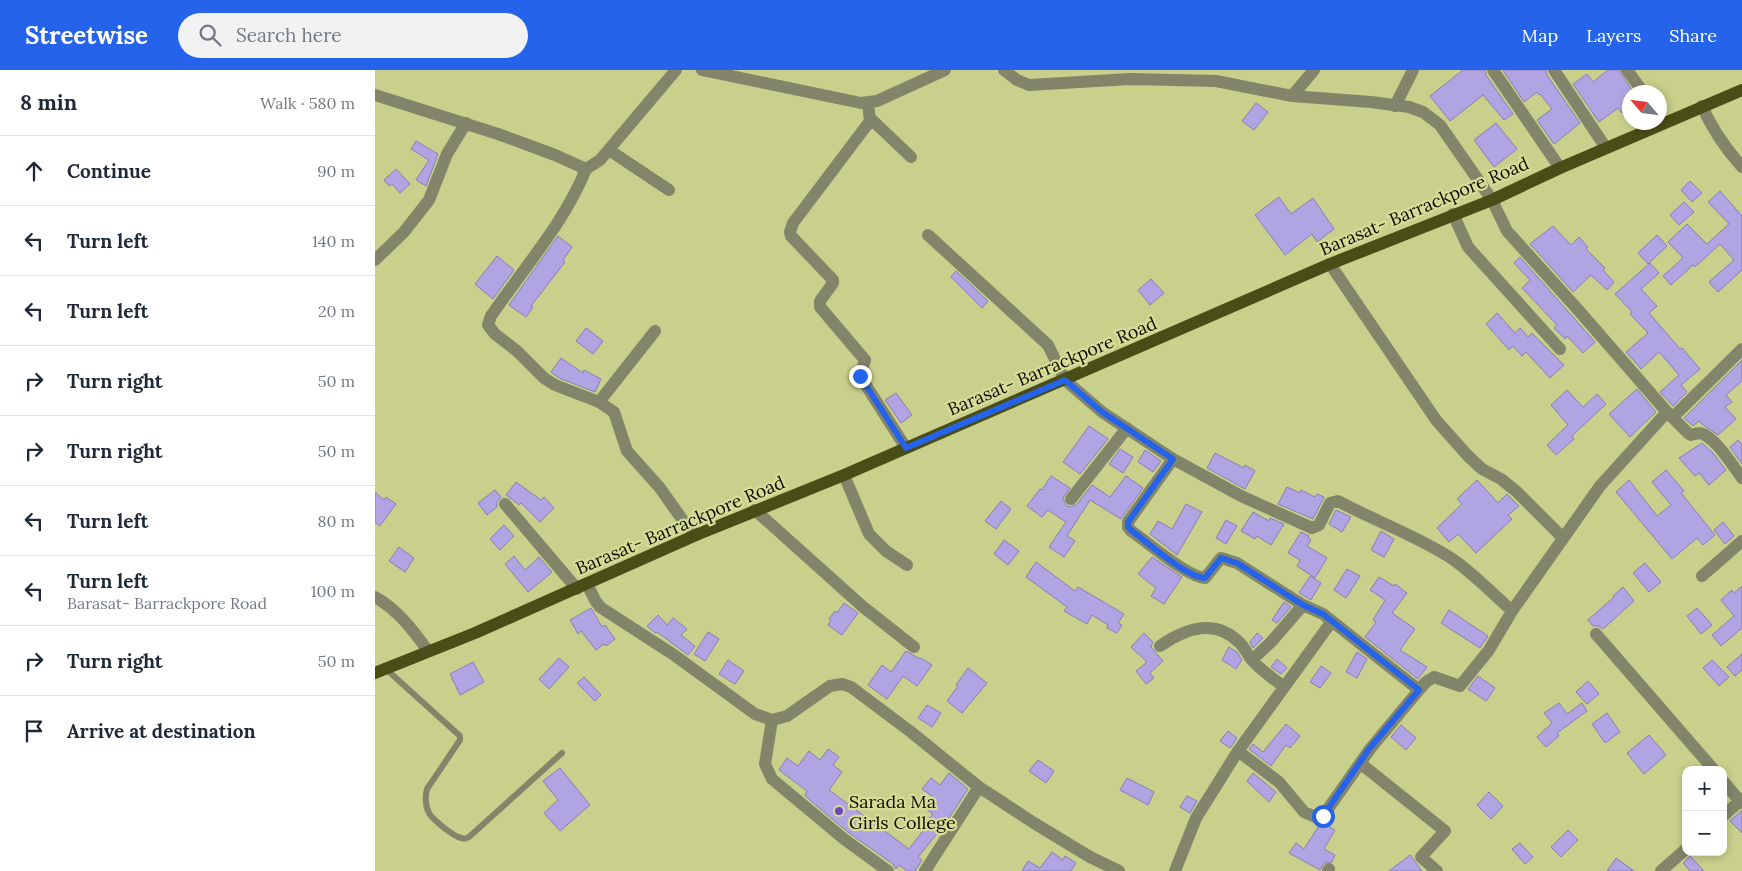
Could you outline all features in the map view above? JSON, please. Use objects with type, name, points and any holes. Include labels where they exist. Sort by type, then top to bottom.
[{"type":"main road","name":"Barasat- Barrackpore Road","points":[[1667,119],[1742,90]]},
{"type":"main road","name":"Barasat- Barrackpore Road","points":[[380,670],[475,633],[696,535],[844,475],[1330,264],[1492,200],[1643,130]]},
{"type":"street","points":[[676,70],[600,160],[586,169],[581,181],[547,238],[495,309],[488,325],[495,334],[517,351],[544,378],[555,385],[599,402],[615,412],[627,451],[660,488],[684,522],[696,535]]},
{"type":"street","points":[[701,70],[861,103],[877,101],[945,70]]},
{"type":"street","points":[[1004,70],[1017,80],[1029,85],[1130,79],[1216,81],[1292,96],[1371,102],[1423,112],[1440,125],[1492,200],[1507,231],[1688,433],[1691,435],[1703,434],[1719,448],[1740,473]]},
{"type":"street","points":[[1292,96],[1313,70]]},
{"type":"street","points":[[1395,106],[1413,70]]},
{"type":"street","points":[[1493,70],[1560,168]]},
{"type":"street","points":[[1554,70],[1606,148]]},
{"type":"street","points":[[1627,70],[1638,85]]},
{"type":"street","points":[[375,94],[466,123],[555,155],[586,169]]},
{"type":"street","points":[[868,103],[869,121],[793,223],[790,232],[791,236],[833,280],[833,283],[820,301],[820,307],[865,360],[860,376],[906,448]]},
{"type":"street","points":[[1702,106],[1722,142],[1742,167]]},
{"type":"street","points":[[870,118],[911,157]]},
{"type":"street","points":[[375,260],[404,232],[429,200],[447,154],[466,123]]},
{"type":"street","points":[[609,150],[669,190]]},
{"type":"street","points":[[1453,214],[1468,247],[1560,349]]},
{"type":"street","points":[[928,235],[1048,345],[1065,380],[1102,412],[1173,459],[1241,496],[1312,528],[1319,526],[1330,503],[1338,501],[1404,532],[1450,558],[1512,611]]},
{"type":"street","points":[[1330,264],[1436,420],[1468,456],[1482,469],[1501,479],[1517,492],[1563,538]]},
{"type":"street","points":[[599,402],[655,331]]},
{"type":"street","points":[[1238,751],[1279,782],[1304,812],[1320,819],[1369,749],[1426,682],[1434,678],[1460,686],[1489,650],[1512,611],[1600,486],[1670,414],[1742,349]]},
{"type":"street","points":[[1071,499],[1127,428]]},
{"type":"street","points":[[1173,459],[1128,522],[1128,527],[1181,567],[1199,578],[1205,578],[1219,559],[1224,558],[1237,563],[1303,605],[1323,614],[1419,690]]},
{"type":"street","points":[[844,475],[869,534],[885,551],[907,565]]},
{"type":"street","points":[[505,504],[600,607],[674,655],[755,714],[772,720],[787,716],[830,686],[842,684],[851,687],[865,696],[979,787],[1090,857],[1119,871]]},
{"type":"street","points":[[755,510],[862,606],[915,648]]},
{"type":"street","points":[[1702,576],[1742,541]]},
{"type":"street","points":[[375,597],[389,605],[428,651]]},
{"type":"street","points":[[1252,660],[1272,641],[1303,605]]},
{"type":"street","points":[[1175,871],[1196,818],[1238,751],[1332,621]]},
{"type":"street","points":[[1160,646],[1176,635],[1195,629],[1211,627],[1226,632],[1234,638],[1241,644],[1252,660],[1284,687]]},
{"type":"street","points":[[1596,634],[1711,766]]},
{"type":"street","points":[[772,720],[765,764],[771,779],[844,839],[888,871]]},
{"type":"street","points":[[1360,763],[1445,831],[1421,857],[1437,871]]},
{"type":"street","points":[[1727,786],[1741,802],[1727,813]]},
{"type":"street","points":[[925,871],[979,787]]},
{"type":"street","points":[[1661,871],[1682,853]]},
{"type":"lane","points":[[380,670],[460,736],[460,740],[427,789],[426,796],[429,813],[435,820],[459,838],[465,839],[469,837],[562,753]]},
{"type":"building","points":[[1463,70],[1485,70],[1486,75],[1513,114],[1504,120],[1483,95],[1450,121],[1430,96]]},
{"type":"building","points":[[1503,70],[1546,70],[1547,75],[1580,123],[1554,144],[1537,120],[1552,109],[1537,92],[1524,102]]},
{"type":"building","points":[[1608,70],[1619,70],[1629,85],[1622,85],[1622,113],[1618,108],[1599,122],[1573,84],[1587,74],[1593,82]]},
{"type":"building","points":[[1256,103],[1268,112],[1254,130],[1242,121]]},
{"type":"building","points":[[1496,123],[1517,149],[1494,167],[1474,140]]},
{"type":"building","points":[[416,141],[438,154],[426,186],[416,180],[429,160],[411,149]]},
{"type":"building","points":[[396,169],[410,184],[400,193],[392,184],[389,186],[384,180]]},
{"type":"building","points":[[1690,181],[1702,193],[1692,202],[1681,190]]},
{"type":"building","points":[[1720,191],[1742,216],[1742,270],[1718,292],[1709,282],[1734,260],[1720,244],[1695,267],[1693,265],[1671,285],[1663,276],[1683,258],[1668,242],[1687,224],[1707,244],[1729,224],[1708,202]]},
{"type":"building","points":[[1279,197],[1291,214],[1313,198],[1334,229],[1317,242],[1312,234],[1285,255],[1255,215]]},
{"type":"building","points":[[1684,202],[1694,212],[1679,225],[1670,215]]},
{"type":"building","points":[[1553,226],[1571,245],[1579,237],[1588,247],[1586,249],[1605,268],[1603,270],[1614,282],[1607,290],[1591,275],[1573,292],[1530,244]]},
{"type":"building","points":[[1657,235],[1667,246],[1648,264],[1638,253]]},
{"type":"building","points":[[558,236],[572,247],[563,260],[565,262],[531,306],[533,307],[526,317],[509,305]]},
{"type":"building","points":[[497,256],[514,270],[493,299],[475,284]]},
{"type":"building","points":[[1520,257],[1595,342],[1583,353],[1567,336],[1565,339],[1554,328],[1557,325],[1522,288],[1530,280],[1514,263]]},
{"type":"building","points":[[1650,263],[1659,273],[1641,289],[1657,306],[1649,313],[1700,369],[1681,385],[1687,392],[1673,406],[1660,392],[1679,375],[1659,352],[1641,369],[1626,352],[1648,333],[1615,294]]},
{"type":"building","points":[[956,271],[988,301],[982,308],[951,277]]},
{"type":"building","points":[[1151,279],[1164,293],[1150,305],[1138,290]]},
{"type":"building","points":[[1497,313],[1515,333],[1520,328],[1528,337],[1532,333],[1564,365],[1550,378],[1526,352],[1522,356],[1513,346],[1509,350],[1486,324]]},
{"type":"building","points":[[586,328],[603,341],[593,354],[576,341]]},
{"type":"building","points":[[561,358],[583,373],[584,370],[601,379],[595,392],[559,378],[551,372]]},
{"type":"building","points":[[1742,360],[1742,381],[1726,395],[1732,402],[1725,407],[1736,419],[1718,435],[1699,421],[1693,426],[1684,418]]},
{"type":"building","points":[[1637,389],[1656,412],[1630,437],[1609,414]]},
{"type":"building","points":[[1567,390],[1583,407],[1597,394],[1606,404],[1572,436],[1574,439],[1556,455],[1547,445],[1568,425],[1551,405]]},
{"type":"building","points":[[896,393],[912,415],[901,423],[885,400]]},
{"type":"building","points":[[1089,426],[1108,439],[1080,474],[1063,462]]},
{"type":"building","points":[[1738,440],[1742,445],[1742,464],[1730,447]]},
{"type":"building","points":[[1702,443],[1713,453],[1726,470],[1709,485],[1699,473],[1695,476],[1679,458]]},
{"type":"building","points":[[1120,449],[1133,457],[1123,473],[1109,464]]},
{"type":"building","points":[[1145,450],[1161,461],[1153,472],[1138,462]]},
{"type":"building","points":[[1215,453],[1244,468],[1245,465],[1255,471],[1245,489],[1207,468]]},
{"type":"building","points":[[1666,470],[1684,491],[1681,493],[1715,535],[1703,545],[1697,538],[1672,559],[1616,492],[1629,480],[1657,516],[1671,505],[1652,482]]},
{"type":"building","points":[[1051,476],[1070,488],[1063,498],[1066,505],[1070,507],[1077,504],[1092,485],[1110,497],[1126,476],[1143,488],[1121,519],[1090,500],[1067,536],[1075,541],[1064,557],[1049,547],[1066,522],[1048,510],[1042,517],[1027,506],[1040,489],[1042,490]]},
{"type":"building","points":[[1477,480],[1498,503],[1507,494],[1519,506],[1508,515],[1512,519],[1476,553],[1458,534],[1449,542],[1437,528],[1462,504],[1457,499]]},
{"type":"building","points":[[516,482],[541,500],[544,497],[554,508],[540,522],[521,503],[519,505],[506,495]]},
{"type":"building","points":[[1287,487],[1300,493],[1301,490],[1315,497],[1317,494],[1324,497],[1313,519],[1278,504]]},
{"type":"building","points":[[495,490],[501,497],[497,502],[497,507],[487,515],[478,503]]},
{"type":"building","points":[[375,492],[384,500],[386,497],[396,504],[380,526],[375,522]]},
{"type":"building","points":[[1001,501],[1011,509],[996,529],[985,521]]},
{"type":"building","points":[[1186,504],[1202,512],[1177,555],[1150,534],[1158,521],[1172,529]]},
{"type":"building","points":[[1336,510],[1351,517],[1342,532],[1329,524]]},
{"type":"building","points":[[1253,512],[1269,521],[1270,518],[1284,524],[1271,545],[1257,536],[1255,539],[1241,531]]},
{"type":"building","points":[[1226,520],[1237,526],[1226,544],[1216,538]]},
{"type":"building","points":[[1723,522],[1734,536],[1725,544],[1714,530]]},
{"type":"building","points":[[504,525],[514,536],[500,550],[490,539]]},
{"type":"building","points":[[1381,531],[1394,539],[1384,557],[1371,550]]},
{"type":"building","points":[[1301,532],[1309,536],[1308,538],[1311,540],[1307,546],[1327,558],[1315,578],[1297,566],[1300,560],[1288,553]]},
{"type":"building","points":[[1004,540],[1019,551],[1008,565],[994,554]]},
{"type":"building","points":[[399,547],[414,558],[405,572],[389,561]]},
{"type":"building","points":[[514,556],[525,570],[539,557],[552,572],[528,592],[505,564]]},
{"type":"building","points":[[1152,557],[1182,577],[1164,604],[1151,596],[1156,588],[1138,574]]},
{"type":"building","points":[[1036,562],[1075,591],[1078,587],[1124,614],[1118,623],[1122,625],[1117,633],[1107,628],[1108,625],[1092,615],[1087,624],[1064,611],[1067,607],[1026,577]]},
{"type":"building","points":[[1645,563],[1661,582],[1649,592],[1633,573]]},
{"type":"building","points":[[1347,569],[1360,576],[1346,598],[1334,590]]},
{"type":"building","points":[[1310,576],[1321,583],[1311,600],[1299,593]]},
{"type":"building","points":[[1379,577],[1394,586],[1395,584],[1407,593],[1392,613],[1415,629],[1400,650],[1427,667],[1418,679],[1365,637],[1376,622],[1373,620],[1385,600],[1370,590]]},
{"type":"building","points":[[1742,586],[1742,628],[1721,646],[1712,635],[1734,616],[1721,600],[1732,590],[1734,593]]},
{"type":"building","points":[[1623,587],[1634,601],[1603,629],[1593,626],[1588,620]]},
{"type":"building","points":[[1284,602],[1291,607],[1277,623],[1272,620]]},
{"type":"building","points":[[844,603],[858,613],[842,635],[828,625],[831,620],[829,619],[835,611],[837,613]]},
{"type":"building","points":[[591,608],[602,627],[605,625],[615,639],[606,646],[604,644],[596,650],[581,631],[578,634],[570,620]]},
{"type":"building","points":[[1697,608],[1712,625],[1701,634],[1687,616]]},
{"type":"building","points":[[1449,610],[1488,636],[1480,648],[1441,623]]},
{"type":"building","points":[[658,615],[667,625],[673,618],[687,629],[681,635],[695,646],[688,655],[647,626]]},
{"type":"building","points":[[708,632],[719,639],[705,661],[694,654]]},
{"type":"building","points":[[1144,633],[1153,642],[1151,647],[1163,661],[1150,673],[1154,678],[1146,684],[1136,671],[1146,661],[1131,647]]},
{"type":"building","points":[[1257,633],[1263,638],[1253,648],[1250,642]]},
{"type":"building","points":[[1229,647],[1237,652],[1242,660],[1236,669],[1222,660]]},
{"type":"building","points":[[906,651],[932,665],[917,686],[903,676],[887,699],[868,685],[882,665],[891,672]]},
{"type":"building","points":[[1357,652],[1367,659],[1357,678],[1346,672]]},
{"type":"building","points":[[1742,654],[1742,670],[1735,676],[1727,667]]},
{"type":"building","points":[[559,658],[569,667],[549,689],[539,679]]},
{"type":"building","points":[[1277,659],[1287,668],[1281,674],[1271,667]]},
{"type":"building","points":[[728,660],[744,671],[735,684],[719,674]]},
{"type":"building","points":[[1712,660],[1729,677],[1719,686],[1703,668]]},
{"type":"building","points":[[473,662],[484,682],[460,695],[450,674]]},
{"type":"building","points":[[1321,666],[1331,673],[1320,688],[1310,682]]},
{"type":"building","points":[[968,668],[987,683],[962,713],[947,701]]},
{"type":"building","points":[[1478,676],[1495,688],[1486,701],[1468,689]]},
{"type":"building","points":[[584,677],[601,695],[595,701],[577,683]]},
{"type":"building","points":[[1588,681],[1599,694],[1587,704],[1576,692]]},
{"type":"building","points":[[1559,703],[1567,714],[1582,703],[1587,711],[1557,733],[1559,736],[1546,747],[1537,737],[1552,723],[1544,713]]},
{"type":"building","points":[[927,705],[941,713],[932,727],[918,718]]},
{"type":"building","points":[[1607,713],[1620,732],[1605,743],[1592,724]]},
{"type":"building","points":[[1286,724],[1300,736],[1290,748],[1286,745],[1271,766],[1249,749],[1253,744],[1263,752]]},
{"type":"building","points":[[1401,725],[1416,738],[1406,750],[1391,737]]},
{"type":"building","points":[[1228,731],[1237,738],[1230,748],[1220,741]]},
{"type":"building","points":[[1649,735],[1666,755],[1644,774],[1627,753]]},
{"type":"building","name":"Sarada Ma Girls College","points":[[828,749],[839,757],[833,765],[842,772],[829,790],[909,849],[928,824],[926,822],[933,814],[925,808],[933,797],[922,789],[931,778],[940,785],[949,773],[968,789],[945,824],[918,857],[922,860],[915,871],[907,871],[899,865],[896,869],[893,864],[849,833],[805,796],[807,791],[779,770],[787,758],[798,766],[809,751],[820,760]]},
{"type":"building","points":[[1038,760],[1054,771],[1046,783],[1029,771]]},
{"type":"building","points":[[560,768],[590,805],[560,831],[544,813],[558,800],[543,781]]},
{"type":"building","points":[[1253,773],[1276,792],[1269,802],[1247,781]]},
{"type":"building","points":[[1127,778],[1154,792],[1148,805],[1120,790]]},
{"type":"building","points":[[1489,792],[1503,806],[1491,819],[1477,805]]},
{"type":"building","points":[[1187,796],[1197,801],[1190,813],[1180,807]]},
{"type":"building","points":[[1742,811],[1742,833],[1730,821]]},
{"type":"building","points":[[1326,825],[1335,830],[1324,849],[1335,855],[1332,862],[1324,863],[1320,870],[1289,853],[1296,843],[1304,849],[1318,827]]},
{"type":"building","points":[[1568,830],[1578,840],[1561,857],[1551,847]]},
{"type":"building","points":[[1520,843],[1533,857],[1525,864],[1512,849]]},
{"type":"building","points":[[1052,852],[1063,860],[1065,856],[1076,863],[1071,871],[1022,871],[1028,861],[1040,868]]},
{"type":"building","points":[[1410,855],[1422,871],[1389,871]]},
{"type":"building","points":[[1690,856],[1704,871],[1690,871],[1683,863]]},
{"type":"building","points":[[1616,858],[1634,871],[1607,871]]},
{"type":"place","name":"Sarada Ma Girls College","points":[[839,811]]},
{"type":"route","points":[[860,376],[906,448],[1065,380],[1102,412],[1173,459],[1128,522],[1128,527],[1131,530],[1199,578],[1205,578],[1221,558],[1237,563],[1303,605],[1323,614],[1419,690],[1369,749],[1323,816]]}]
